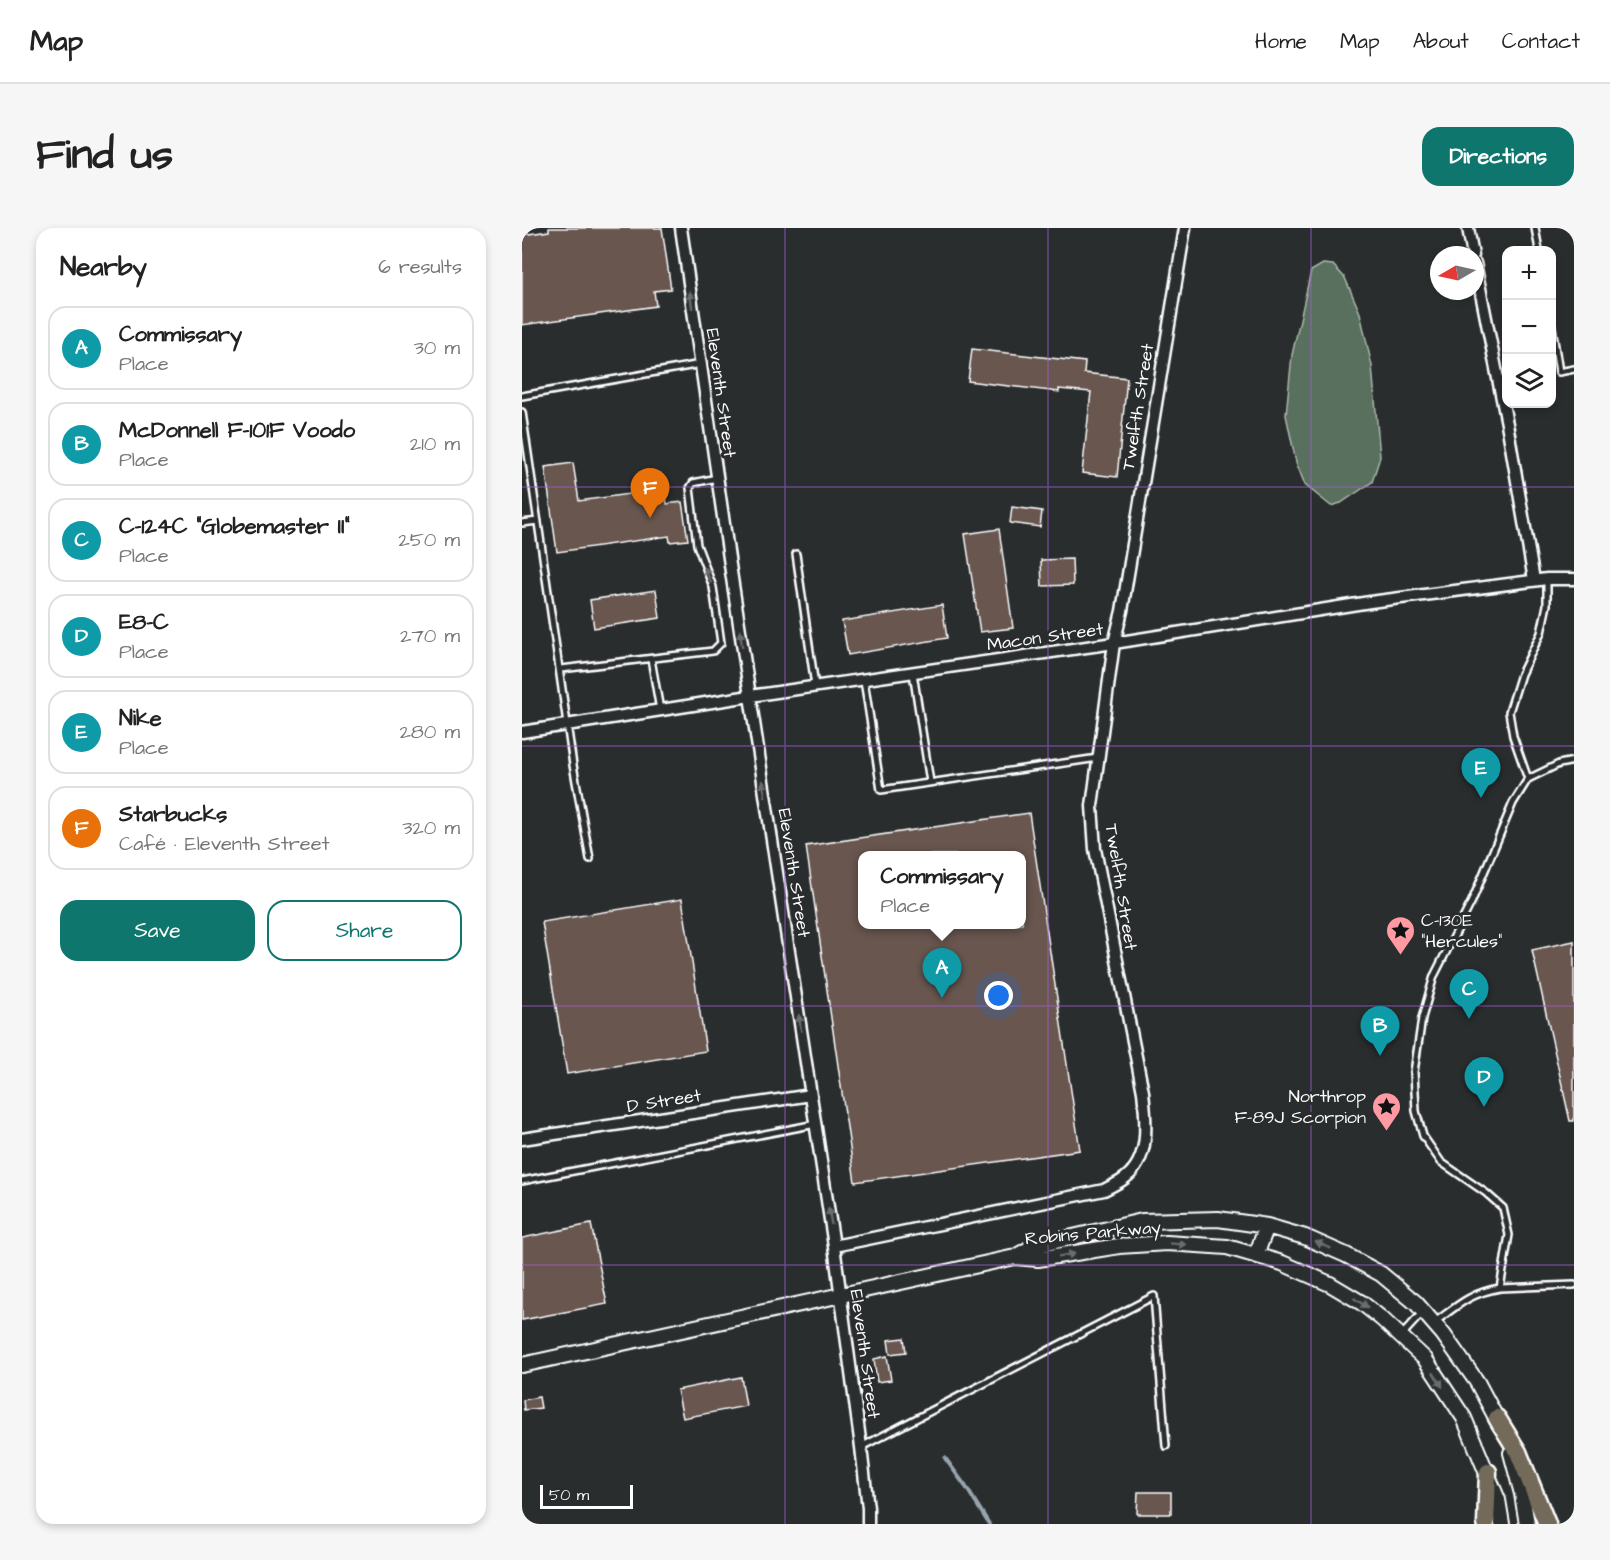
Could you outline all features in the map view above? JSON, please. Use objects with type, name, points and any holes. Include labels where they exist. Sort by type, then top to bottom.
[{"type":"main road","points":[[1497,1418],[1518,1452],[1547,1524]]},
{"type":"main road","points":[[1486,1524],[1488,1472]]},
{"type":"street","name":"Eleventh Street","points":[[681,228],[834,1246],[861,1447],[868,1524]]},
{"type":"street","name":"Twelfth Street","points":[[834,1246],[1104,1190],[1127,1177],[1141,1158],[1146,1128],[1143,1092],[1095,849],[1092,806],[1114,643],[1122,611],[1185,228]]},
{"type":"street","points":[[1468,228],[1471,246]]},
{"type":"street","points":[[1482,300],[1508,429],[1534,580]]},
{"type":"street","name":"Macon Street","points":[[522,732],[1370,602],[1534,580],[1574,579]]},
{"type":"street","name":"D Street","points":[[522,1139],[811,1095]]},
{"type":"street","points":[[1153,1244],[1154,1220]]},
{"type":"street","name":"Robins Parkway","points":[[1015,1257],[1034,1246],[1154,1220],[1218,1220],[1267,1226],[1305,1237],[1346,1255],[1381,1274],[1423,1312],[1477,1382],[1497,1418],[1513,1459],[1527,1524]]},
{"type":"street","points":[[1256,1256],[1267,1226]]},
{"type":"street","name":"Robins Parkway","points":[[522,1365],[1015,1257],[1038,1259],[1119,1246],[1153,1244],[1227,1247],[1282,1263],[1329,1284],[1362,1303],[1425,1359],[1464,1418],[1488,1472],[1498,1500],[1502,1524]]},
{"type":"lane","points":[[1535,228],[1538,246]]},
{"type":"lane","points":[[1556,354],[1559,372],[1574,369]]},
{"type":"lane","points":[[522,396],[701,364]]},
{"type":"lane","points":[[522,412],[561,669],[573,765],[591,859]]},
{"type":"lane","points":[[561,669],[713,651],[722,643],[713,587],[697,545],[690,488],[693,483],[717,478]]},
{"type":"lane","points":[[522,523],[538,520]]},
{"type":"lane","points":[[796,555],[815,687]]},
{"type":"lane","points":[[1528,779],[1513,736],[1509,712],[1521,674],[1541,633],[1547,605],[1547,579]]},
{"type":"lane","points":[[651,659],[660,711]]},
{"type":"lane","points":[[913,673],[930,782]]},
{"type":"lane","points":[[864,680],[881,789],[1098,758]]},
{"type":"lane","points":[[1500,1288],[1509,1235],[1503,1208],[1486,1193],[1441,1162],[1423,1136],[1416,1111],[1414,1072],[1422,1018],[1434,976],[1472,901],[1513,803],[1528,779],[1559,764],[1574,761]]},
{"type":"lane","points":[[522,1181],[816,1124]]},
{"type":"lane","points":[[1433,1323],[1470,1296],[1484,1291],[1500,1288],[1574,1285]]},
{"type":"lane","points":[[861,1447],[1154,1296],[1166,1446]]},
{"type":"lane","points":[[1400,1336],[1423,1312]]},
{"type":"green space","points":[[1323,264],[1333,265],[1345,278],[1360,313],[1372,366],[1380,457],[1372,482],[1341,503],[1331,506],[1305,485],[1296,462],[1286,415],[1292,355],[1311,271]]},
{"type":"building","points":[[549,228],[662,228],[671,289],[654,291],[656,306],[522,325],[522,235],[549,231]]},
{"type":"building","points":[[972,349],[1085,362],[1084,373],[1127,378],[1117,477],[1082,473],[1091,392],[1059,389],[1059,392],[968,381]]},
{"type":"building","points":[[573,463],[579,501],[665,489],[667,504],[682,502],[688,540],[670,542],[669,536],[557,552],[545,467]]},
{"type":"building","points":[[1012,507],[1042,511],[1040,527],[1010,523]]},
{"type":"building","points":[[999,529],[1013,628],[980,632],[965,534]]},
{"type":"building","points":[[1072,559],[1073,585],[1042,586],[1041,560]]},
{"type":"building","points":[[656,590],[660,618],[594,628],[590,600]]},
{"type":"building","points":[[942,605],[947,638],[848,655],[842,621]]},
{"type":"building","points":[[1029,813],[1080,1150],[855,1182],[806,846]]},
{"type":"building","points":[[682,899],[706,1051],[567,1074],[542,922]]},
{"type":"building","points":[[1574,941],[1574,1121],[1570,1121],[1532,950]]},
{"type":"building","points":[[591,1224],[607,1304],[522,1320],[522,1238]]},
{"type":"building","points":[[904,1338],[906,1352],[890,1354],[888,1340]]},
{"type":"building","points":[[887,1356],[891,1380],[877,1382],[874,1359]]},
{"type":"building","points":[[741,1377],[746,1406],[683,1418],[677,1390]]},
{"type":"building","points":[[539,1397],[541,1408],[524,1410],[523,1400]]},
{"type":"building","points":[[1138,1492],[1171,1492],[1171,1514],[1137,1514]]},
{"type":"waterway","points":[[945,1458],[989,1524]]},
{"type":"place","name":"Starbucks","points":[[650,518]]},
{"type":"place","name":"Nike","points":[[1481,798]]},
{"type":"place","name":"C-130E “Hercules”","points":[[1400,956]]},
{"type":"place","name":"Commissary","points":[[942,998]]},
{"type":"place","name":"C-124C “Globemaster II”","points":[[1469,1019]]},
{"type":"place","name":"McDonnell F-101F Voodo","points":[[1380,1056]]},
{"type":"place","name":"E8-C","points":[[1484,1107]]},
{"type":"place","name":"Northrop F-89J Scorpion","points":[[1387,1132]]}]
